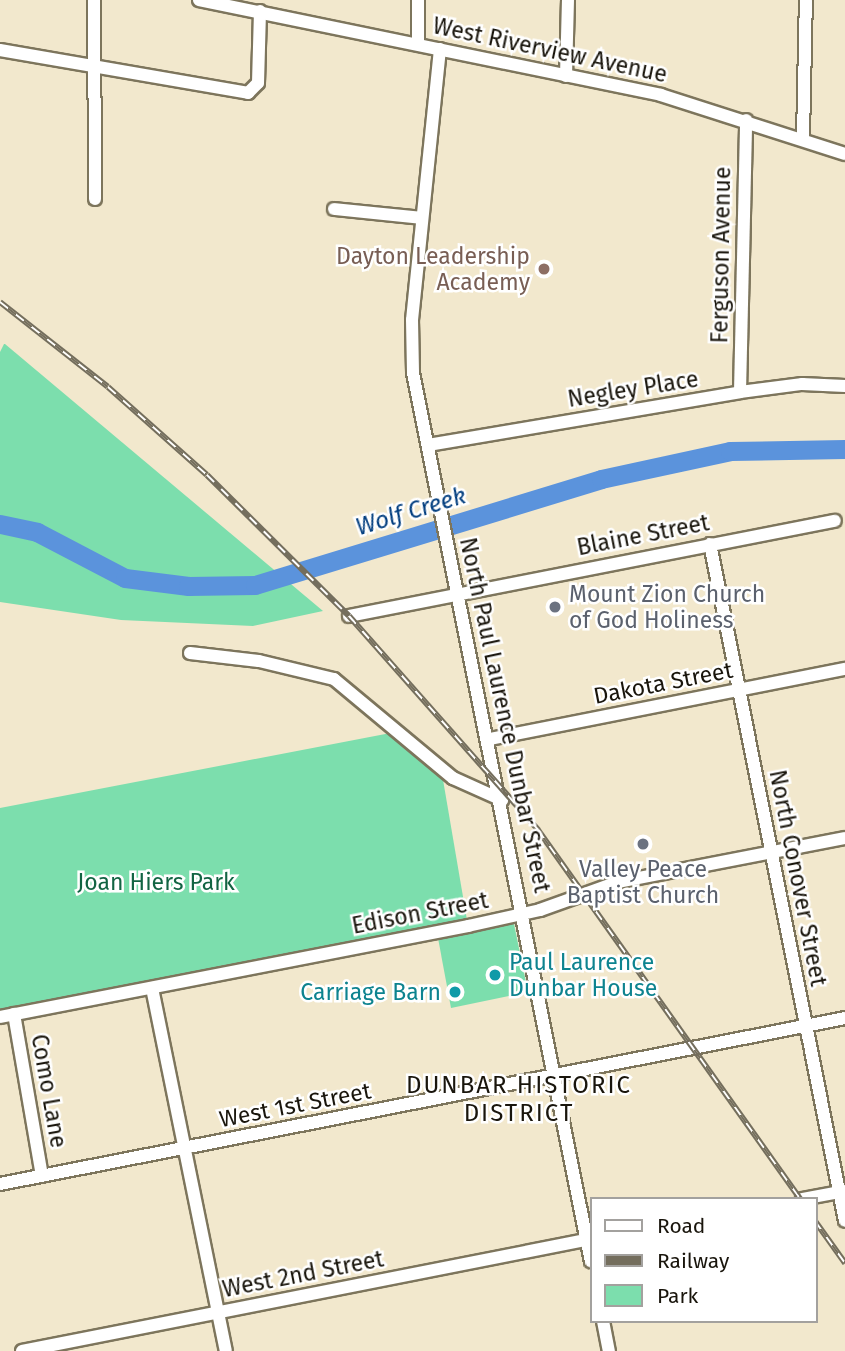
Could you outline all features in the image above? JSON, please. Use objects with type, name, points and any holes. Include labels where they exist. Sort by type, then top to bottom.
[{"type":"street","points":[[94,0],[95,199]]},
{"type":"street","name":"West Riverview Avenue","points":[[199,0],[263,8],[695,104],[845,154]]},
{"type":"street","points":[[418,0],[418,44]]},
{"type":"street","points":[[566,76],[568,0]]},
{"type":"street","points":[[803,138],[806,0]]},
{"type":"street","points":[[0,50],[248,93],[258,83],[263,8]]},
{"type":"street","name":"North Paul Laurence Dunbar Street","points":[[440,49],[411,354],[589,1239]]},
{"type":"street","name":"Ferguson Avenue","points":[[740,392],[746,120]]},
{"type":"street","points":[[334,209],[422,218]]},
{"type":"street","name":"Negley Place","points":[[428,445],[740,392],[802,384],[845,386]]},
{"type":"street","name":"Blaine Street","points":[[349,616],[835,521]]},
{"type":"street","name":"North Conover Street","points":[[710,544],[806,1026],[842,1191],[845,1220]]},
{"type":"street","points":[[190,653],[272,663],[334,679],[453,779],[502,800]]},
{"type":"street","name":"Dakota Street","points":[[490,739],[845,669]]},
{"type":"street","name":"Edison Street","points":[[0,1017],[524,914],[618,882],[845,838]]},
{"type":"street","points":[[152,988],[226,1351]]},
{"type":"street","name":"Como Lane","points":[[14,1014],[42,1176]]},
{"type":"street","name":"West 1st Street","points":[[0,1184],[845,1018]]},
{"type":"street","points":[[812,1197],[842,1191]]},
{"type":"street","name":"West 2nd Street","points":[[22,1351],[589,1239]]},
{"type":"street","points":[[603,1323],[609,1351]]},
{"type":"green space","points":[[4,344],[323,611],[253,626],[121,620],[0,602],[0,352]]},
{"type":"green space","name":"Joan Hiers Park","points":[[401,731],[441,768],[468,926],[0,1017],[0,808]]},
{"type":"green space","points":[[514,924],[528,992],[451,1008],[438,938]]},
{"type":"waterway","name":"Wolf Creek","points":[[0,524],[37,532],[125,578],[188,586],[255,585],[601,479],[730,451],[845,449]]},
{"type":"railway","points":[[0,302],[108,387],[207,475],[349,616],[538,830],[799,1197]]},
{"type":"railway","points":[[817,1224],[845,1263]]},
{"type":"place","name":"Dayton Leadership Academy","points":[[544,269]]},
{"type":"place","name":"Mount Zion Church of God Holiness","points":[[555,607]]},
{"type":"place","name":"Valley Peace Baptist Church","points":[[643,844]]},
{"type":"place","name":"Paul Laurence Dunbar House","points":[[495,975]]},
{"type":"place","name":"Carriage Barn","points":[[455,992]]},
{"type":"district","name":"DUNBAR HISTORIC DISTRICT","points":[[519,1100]]}]
